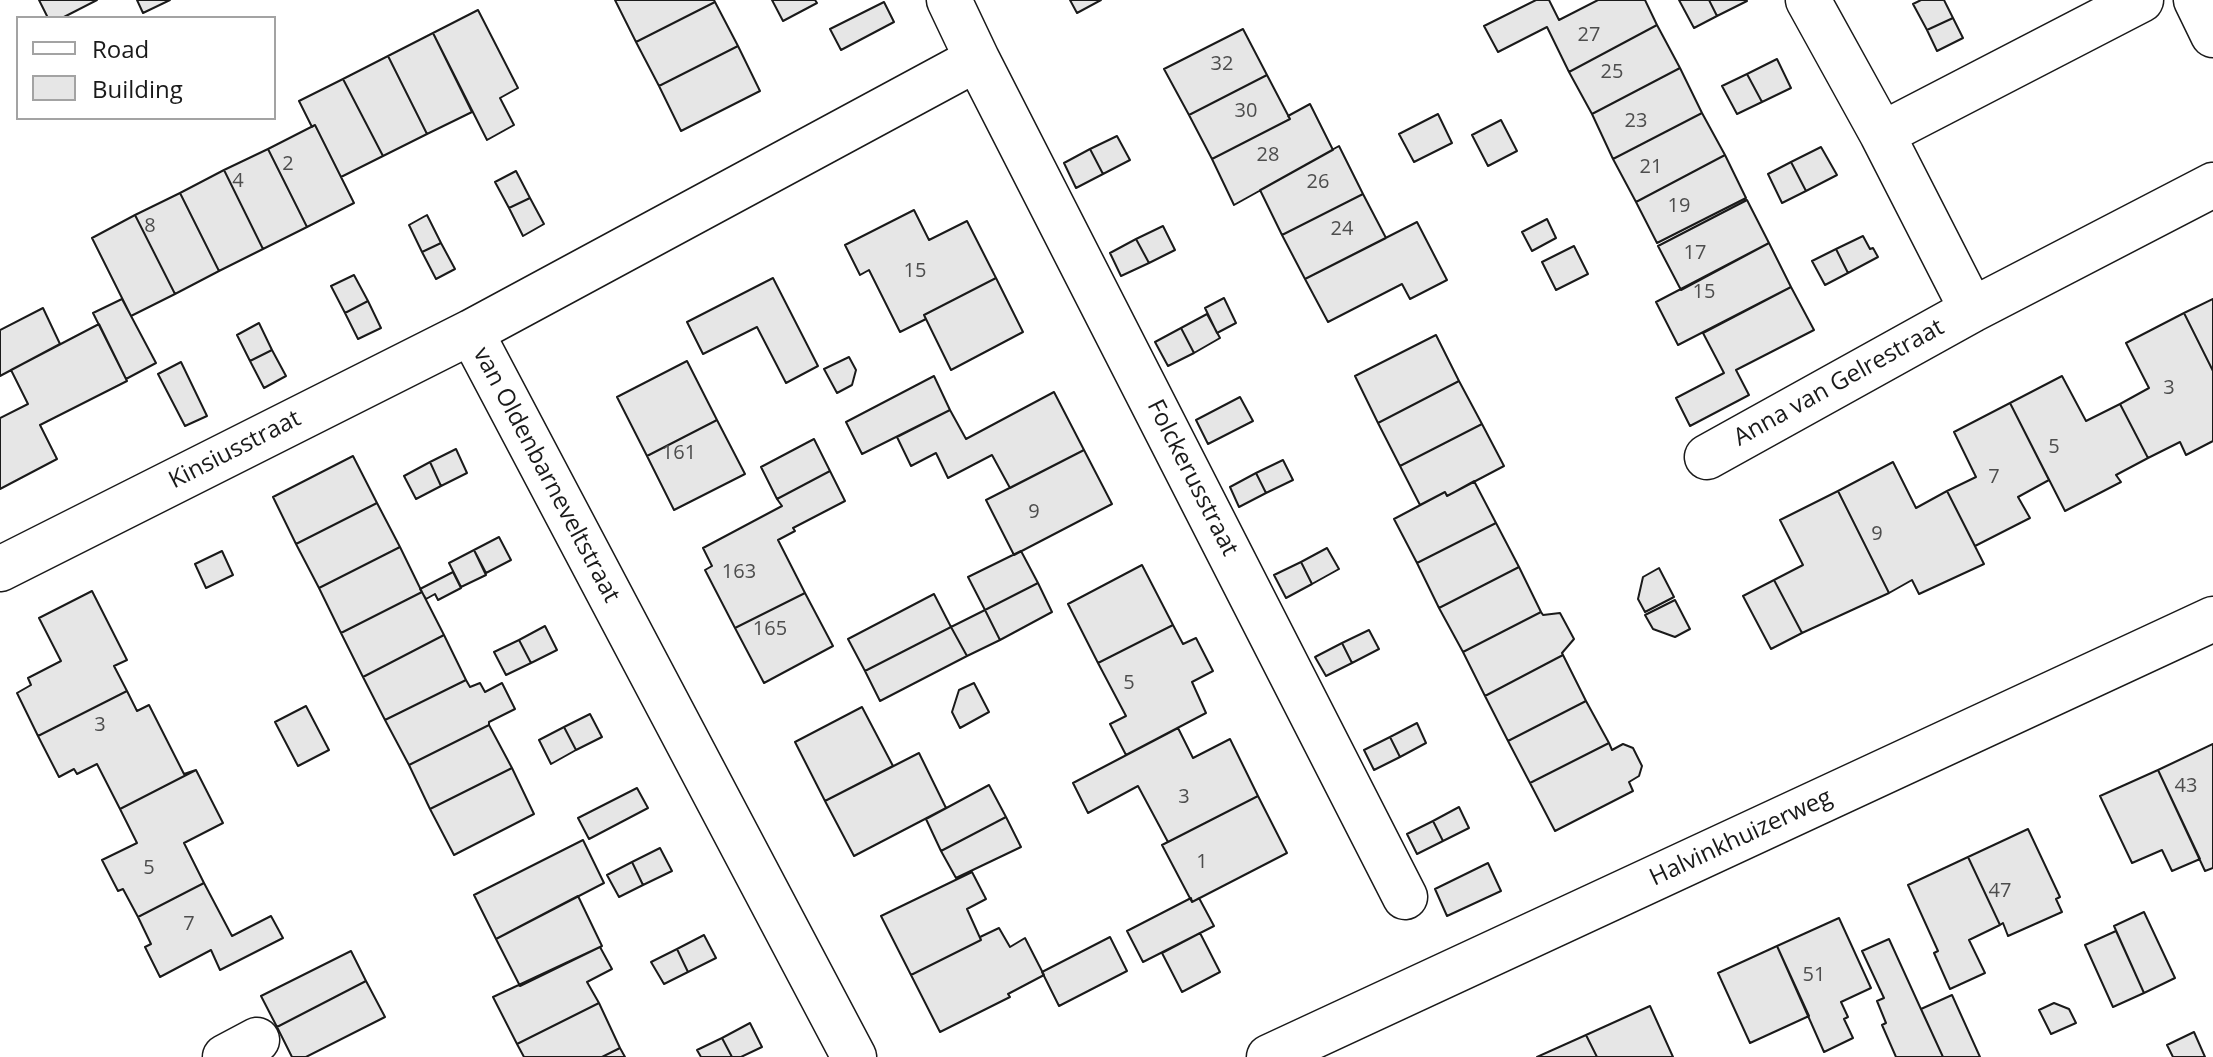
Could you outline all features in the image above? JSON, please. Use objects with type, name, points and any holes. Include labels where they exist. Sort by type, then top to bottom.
[{"type":"street","points":[[949,0],[977,59]]},
{"type":"street","name":"Anna van Gelrestraat","points":[[1808,0],[1882,134],[1972,310]]},
{"type":"street","points":[[1882,134],[2141,0]]},
{"type":"street","points":[[2196,0],[2213,35]]},
{"type":"street","name":"van Oldenbarneveltstraat","points":[[854,1057],[471,332],[977,59]]},
{"type":"street","name":"Folckerusstraat","points":[[977,59],[1405,897]]},
{"type":"street","name":"Anna van Gelrestraat","points":[[1707,457],[1972,310],[2213,185]]},
{"type":"street","name":"Kinsiusstraat","points":[[0,569],[471,332]]},
{"type":"street","name":"Halvinkhuizerweg","points":[[1269,1057],[2213,619]]},
{"type":"building","points":[[39,0],[97,0],[66,16],[47,16]]},
{"type":"building","points":[[137,0],[170,0],[143,13]]},
{"type":"building","points":[[615,0],[714,0],[715,2],[636,42]]},
{"type":"building","points":[[772,0],[815,0],[817,3],[783,21]]},
{"type":"building","points":[[1070,0],[1101,0],[1077,13]]},
{"type":"building","points":[[1536,0],[1549,0],[1559,20],[1598,0],[1645,0],[1657,25],[1569,72],[1547,27],[1498,52],[1484,26]]},
{"type":"building","points":[[1679,0],[1709,0],[1717,16],[1694,28]]},
{"type":"building","points":[[1709,0],[1746,0],[1747,1],[1717,16]]},
{"type":"building","points":[[1921,0],[1944,0],[1953,18],[1927,30],[1913,4]]},
{"type":"building","points":[[715,2],[738,46],[659,86],[636,42]]},
{"type":"building","points":[[884,2],[894,22],[841,50],[830,29]]},
{"type":"building","points":[[478,10],[518,88],[500,98],[514,125],[487,140],[433,33]]},
{"type":"building","points":[[1953,18],[1963,38],[1937,51],[1927,30]]},
{"type":"building","points":[[1657,25],[1680,68],[1592,114],[1569,72]]},
{"type":"building","points":[[1243,29],[1267,75],[1189,115],[1164,69]]},
{"type":"building","points":[[433,33],[472,112],[427,134],[388,56]]},
{"type":"building","points":[[738,46],[760,91],[681,131],[659,86]]},
{"type":"building","points":[[388,56],[427,134],[383,156],[343,79]]},
{"type":"building","points":[[1777,59],[1791,88],[1762,102],[1747,74]]},
{"type":"building","points":[[1680,68],[1702,113],[1613,159],[1592,114]]},
{"type":"building","points":[[1747,74],[1762,102],[1737,114],[1722,86]]},
{"type":"building","points":[[1267,75],[1290,119],[1212,159],[1189,115]]},
{"type":"building","points":[[343,79],[383,156],[341,177],[299,101]]},
{"type":"building","points":[[1310,104],[1333,150],[1234,205],[1212,159],[1290,119],[1288,116]]},
{"type":"building","points":[[1702,113],[1725,155],[1636,202],[1613,159]]},
{"type":"building","points":[[1438,114],[1452,143],[1414,162],[1399,134]]},
{"type":"building","points":[[1501,120],[1517,151],[1488,166],[1472,135]]},
{"type":"building","points":[[315,125],[354,203],[307,227],[268,149]]},
{"type":"building","points":[[1117,136],[1130,160],[1103,174],[1090,149]]},
{"type":"building","points":[[1339,146],[1363,194],[1282,235],[1260,190]]},
{"type":"building","points":[[1821,147],[1837,175],[1806,191],[1791,162]]},
{"type":"building","points":[[268,149],[307,227],[263,249],[224,170]]},
{"type":"building","points":[[1090,149],[1103,174],[1076,188],[1064,163]]},
{"type":"building","points":[[1725,155],[1746,198],[1657,243],[1636,202]]},
{"type":"building","points":[[1791,162],[1806,191],[1782,203],[1768,174]]},
{"type":"building","points":[[224,170],[263,249],[219,271],[180,193]]},
{"type":"building","points":[[516,171],[530,198],[509,208],[495,182]]},
{"type":"building","points":[[180,193],[219,271],[175,294],[135,215]]},
{"type":"building","points":[[1363,194],[1386,238],[1305,279],[1282,235]]},
{"type":"building","points":[[530,198],[544,224],[523,236],[509,208]]},
{"type":"building","points":[[1747,200],[1769,243],[1681,290],[1658,246]]},
{"type":"building","points":[[914,210],[929,240],[967,221],[996,278],[924,315],[926,319],[900,332],[869,270],[860,275],[845,245]]},
{"type":"building","points":[[135,215],[175,294],[131,316],[92,238]]},
{"type":"building","points":[[427,215],[441,243],[422,252],[409,225]]},
{"type":"building","points":[[1547,219],[1556,238],[1532,251],[1522,232]]},
{"type":"building","points":[[1417,222],[1447,280],[1410,299],[1402,284],[1328,322],[1305,279]]},
{"type":"building","points":[[1163,226],[1175,250],[1149,263],[1136,239]]},
{"type":"building","points":[[1863,236],[1878,257],[1848,273],[1836,249]]},
{"type":"building","points":[[1136,239],[1149,263],[1121,276],[1110,253]]},
{"type":"building","points":[[441,243],[455,269],[436,279],[422,252]]},
{"type":"building","points":[[1769,243],[1791,287],[1678,345],[1656,302]]},
{"type":"building","points":[[1574,246],[1588,274],[1556,290],[1542,262]]},
{"type":"building","points":[[1836,249],[1848,273],[1825,285],[1812,261]]},
{"type":"building","points":[[354,275],[368,301],[345,313],[331,286]]},
{"type":"building","points":[[773,278],[818,366],[786,383],[757,327],[703,354],[687,322]]},
{"type":"building","points":[[996,278],[1023,332],[951,370],[924,315]]},
{"type":"building","points":[[1791,287],[1814,330],[1736,370],[1749,395],[1690,426],[1676,398],[1724,373],[1703,333]]},
{"type":"building","points":[[1224,298],[1236,323],[1217,333],[1205,308]]},
{"type":"building","points":[[122,299],[156,363],[126,379],[93,313]]},
{"type":"building","points":[[2213,299],[2213,371],[2184,313]]},
{"type":"building","points":[[368,301],[381,328],[358,339],[345,313]]},
{"type":"building","points":[[43,308],[60,344],[0,376],[0,330]]},
{"type":"building","points":[[2184,313],[2213,371],[2213,441],[2186,455],[2180,442],[2148,458],[2120,404],[2149,388],[2126,343]]},
{"type":"building","points":[[1207,314],[1220,338],[1194,353],[1181,328]]},
{"type":"building","points":[[259,323],[272,350],[250,361],[237,335]]},
{"type":"building","points":[[99,324],[127,381],[40,425],[57,459],[0,489],[0,418],[28,404],[11,370]]},
{"type":"building","points":[[1181,328],[1194,353],[1168,366],[1155,342]]},
{"type":"building","points":[[1436,335],[1459,381],[1378,423],[1355,376]]},
{"type":"building","points":[[272,350],[286,376],[264,388],[250,361]]},
{"type":"building","points":[[849,357],[856,370],[852,385],[837,393],[824,369]]},
{"type":"building","points":[[687,361],[717,420],[647,456],[617,397]]},
{"type":"building","points":[[181,362],[207,416],[185,426],[158,374]]},
{"type":"building","points":[[934,376],[950,410],[862,454],[846,422]]},
{"type":"building","points":[[2062,376],[2086,421],[2120,404],[2148,458],[2116,475],[2121,482],[2065,511],[2010,403]]},
{"type":"building","points":[[1459,381],[1482,424],[1400,466],[1378,423]]},
{"type":"building","points":[[1054,392],[1084,450],[1010,488],[992,455],[948,478],[936,453],[911,466],[897,437],[950,410],[966,439]]},
{"type":"building","points":[[1240,397],[1253,421],[1208,444],[1196,420]]},
{"type":"building","points":[[2010,403],[2049,480],[2018,497],[2030,518],[1975,546],[1947,491],[1976,477],[1954,432]]},
{"type":"building","points":[[717,420],[745,474],[674,510],[647,456]]},
{"type":"building","points":[[1482,424],[1504,466],[1447,496],[1445,492],[1420,505],[1400,466]]},
{"type":"building","points":[[814,439],[830,471],[777,499],[761,467]]},
{"type":"building","points":[[456,449],[467,473],[441,486],[430,462]]},
{"type":"building","points":[[1084,450],[1112,504],[1014,555],[986,500]]},
{"type":"building","points":[[353,456],[377,503],[296,544],[273,497]]},
{"type":"building","points":[[1283,460],[1293,480],[1266,493],[1256,473]]},
{"type":"building","points":[[430,462],[441,486],[416,499],[404,476]]},
{"type":"building","points":[[1893,462],[1916,508],[1947,491],[1984,564],[1919,594],[1912,580],[1889,593],[1838,491]]},
{"type":"building","points":[[830,471],[845,501],[793,528],[795,531],[778,540],[805,593],[735,628],[705,570],[712,566],[703,548],[782,506],[777,499]]},
{"type":"building","points":[[1256,473],[1266,493],[1239,507],[1230,487]]},
{"type":"building","points":[[1474,481],[1496,523],[1417,563],[1394,519],[1445,492],[1447,496]]},
{"type":"building","points":[[1838,491],[1889,593],[1802,633],[1774,580],[1803,565],[1780,520]]},
{"type":"building","points":[[377,503],[400,547],[319,588],[296,544]]},
{"type":"building","points":[[1496,523],[1519,567],[1439,608],[1417,563]]},
{"type":"building","points":[[499,537],[511,560],[486,573],[474,550]]},
{"type":"building","points":[[400,547],[422,592],[341,633],[319,588]]},
{"type":"building","points":[[1327,548],[1339,569],[1312,584],[1301,562]]},
{"type":"building","points":[[474,550],[486,575],[461,587],[449,563]]},
{"type":"building","points":[[222,551],[233,575],[206,588],[195,564]]},
{"type":"building","points":[[1021,551],[1038,583],[985,610],[968,577]]},
{"type":"building","points":[[1301,562],[1312,584],[1286,598],[1274,575]]},
{"type":"building","points":[[1142,565],[1173,625],[1098,663],[1068,604]]},
{"type":"building","points":[[1519,567],[1541,612],[1463,652],[1439,608]]},
{"type":"building","points":[[1659,568],[1674,597],[1645,612],[1638,599],[1643,577]]},
{"type":"building","points":[[453,572],[461,588],[438,600],[435,594],[426,599],[420,589]]},
{"type":"building","points":[[1774,580],[1802,633],[1771,649],[1743,596]]},
{"type":"building","points":[[1038,583],[1052,612],[1000,640],[985,610]]},
{"type":"building","points":[[92,591],[127,660],[114,666],[127,691],[38,736],[17,693],[31,685],[28,678],[61,661],[39,618]]},
{"type":"building","points":[[422,592],[444,635],[363,677],[341,633]]},
{"type":"building","points":[[805,593],[833,646],[764,683],[735,628]]},
{"type":"building","points":[[934,594],[951,627],[865,671],[848,639]]},
{"type":"building","points":[[1675,600],[1690,629],[1675,637],[1653,629],[1645,615]]},
{"type":"building","points":[[985,610],[1000,640],[967,656],[951,627]]},
{"type":"building","points":[[1541,612],[1543,615],[1560,613],[1574,639],[1563,655],[1485,696],[1463,652]]},
{"type":"building","points":[[1173,625],[1183,644],[1196,638],[1213,671],[1192,682],[1206,713],[1126,755],[1110,724],[1126,716],[1098,663]]},
{"type":"building","points":[[545,626],[557,650],[531,663],[519,640]]},
{"type":"building","points":[[951,627],[967,656],[880,701],[865,671]]},
{"type":"building","points":[[1369,630],[1379,649],[1352,663],[1342,643]]},
{"type":"building","points":[[444,635],[466,680],[385,720],[363,677]]},
{"type":"building","points":[[519,640],[531,663],[506,675],[494,652]]},
{"type":"building","points":[[1342,643],[1352,663],[1326,676],[1315,657]]},
{"type":"building","points":[[1563,655],[1586,701],[1508,741],[1485,696]]},
{"type":"building","points":[[466,680],[470,687],[480,683],[485,692],[502,683],[515,709],[409,765],[385,720]]},
{"type":"building","points":[[974,683],[989,712],[960,728],[952,712],[959,690]]},
{"type":"building","points":[[127,691],[137,711],[149,705],[184,774],[196,770],[120,809],[97,764],[77,774],[74,769],[59,777],[38,736]]},
{"type":"building","points":[[1586,701],[1609,743],[1530,783],[1508,741]]},
{"type":"building","points":[[306,706],[329,750],[298,766],[275,722]]},
{"type":"building","points":[[862,707],[893,766],[825,801],[795,742]]},
{"type":"building","points":[[590,714],[602,737],[576,750],[564,727]]},
{"type":"building","points":[[1417,723],[1426,743],[1400,757],[1390,737]]},
{"type":"building","points":[[489,725],[512,768],[430,809],[409,765]]},
{"type":"building","points":[[564,727],[576,750],[551,764],[539,740]]},
{"type":"building","points":[[1178,728],[1193,758],[1230,739],[1258,796],[1168,842],[1138,786],[1088,813],[1073,783]]},
{"type":"building","points":[[1390,737],[1400,757],[1374,770],[1364,750]]},
{"type":"building","points":[[1609,743],[1612,750],[1623,744],[1633,748],[1642,766],[1639,776],[1629,782],[1633,791],[1555,831],[1530,783]]},
{"type":"building","points":[[2213,744],[2213,868],[2205,871],[2158,770]]},
{"type":"building","points":[[919,753],[946,808],[854,856],[825,801]]},
{"type":"building","points":[[512,768],[534,814],[454,855],[430,809]]},
{"type":"building","points":[[196,770],[223,823],[184,843],[204,883],[138,917],[123,889],[118,891],[102,860],[137,843],[120,809]]},
{"type":"building","points":[[2158,770],[2200,859],[2172,871],[2162,850],[2132,863],[2100,796]]},
{"type":"building","points":[[989,785],[1006,817],[941,851],[926,819]]},
{"type":"building","points":[[637,788],[648,808],[589,839],[578,818]]},
{"type":"building","points":[[1258,796],[1287,853],[1192,902],[1162,845]]},
{"type":"building","points":[[1459,807],[1469,828],[1443,841],[1433,821]]},
{"type":"building","points":[[1006,817],[1021,847],[956,878],[941,851]]},
{"type":"building","points":[[1433,821],[1443,841],[1417,854],[1407,834]]},
{"type":"building","points":[[2028,829],[2060,897],[2056,899],[2062,912],[2008,936],[1968,857]]},
{"type":"building","points":[[583,840],[604,883],[496,939],[474,895]]},
{"type":"building","points":[[660,848],[672,871],[643,885],[632,862]]},
{"type":"building","points":[[1968,857],[2000,925],[1969,940],[1985,973],[1950,989],[1934,953],[1938,951],[1908,885]]},
{"type":"building","points":[[632,862],[643,885],[619,897],[607,875]]},
{"type":"building","points":[[1488,863],[1501,891],[1447,916],[1435,889]]},
{"type":"building","points":[[972,872],[986,899],[967,909],[981,940],[911,975],[881,916]]},
{"type":"building","points":[[204,883],[232,936],[271,916],[283,938],[220,970],[211,950],[160,977],[145,947],[151,944],[138,917]]},
{"type":"building","points":[[578,896],[602,946],[520,986],[496,939]]},
{"type":"building","points":[[1191,898],[1192,902],[1199,898],[1214,926],[1143,962],[1127,931]]},
{"type":"building","points":[[2144,912],[2175,978],[2144,993],[2114,926]]},
{"type":"building","points":[[1839,918],[1871,988],[1841,1002],[1848,1017],[1844,1019],[1853,1038],[1824,1052],[1777,946]]},
{"type":"building","points":[[999,928],[1010,947],[1025,938],[1044,975],[1008,994],[1010,997],[940,1032],[911,975]]},
{"type":"building","points":[[2116,931],[2144,993],[2113,1007],[2085,945]]},
{"type":"building","points":[[1200,933],[1220,972],[1182,992],[1162,953]]},
{"type":"building","points":[[704,935],[716,958],[688,972],[677,949]]},
{"type":"building","points":[[1110,937],[1127,971],[1059,1006],[1042,972]]},
{"type":"building","points":[[1889,939],[1943,1057],[1896,1057],[1882,1025],[1886,1023],[1877,1001],[1884,998],[1862,951]]},
{"type":"building","points":[[1777,946],[1809,1016],[1750,1043],[1718,973]]},
{"type":"building","points":[[600,947],[612,969],[587,982],[599,1003],[517,1044],[493,997]]},
{"type":"building","points":[[677,949],[688,972],[664,984],[651,962]]},
{"type":"building","points":[[351,951],[366,981],[277,1027],[261,996]]},
{"type":"building","points":[[366,981],[385,1017],[306,1057],[292,1057],[277,1027]]},
{"type":"building","points":[[1952,995],[1980,1057],[1943,1057],[1921,1009]]},
{"type":"building","points":[[599,1003],[620,1048],[602,1057],[524,1057],[517,1044]]},
{"type":"building","points":[[2054,1003],[2069,1009],[2076,1023],[2051,1034],[2039,1010]]},
{"type":"building","points":[[1650,1006],[1673,1057],[1597,1057],[1586,1035]]},
{"type":"building","points":[[750,1023],[762,1047],[741,1057],[732,1057],[722,1038]]},
{"type":"building","points":[[2194,1032],[2205,1057],[2173,1057],[2167,1045]]},
{"type":"building","points":[[1586,1035],[1597,1057],[1537,1057]]},
{"type":"building","points":[[722,1038],[732,1057],[701,1057],[697,1050]]},
{"type":"building","points":[[620,1048],[625,1057],[602,1057]]}]
